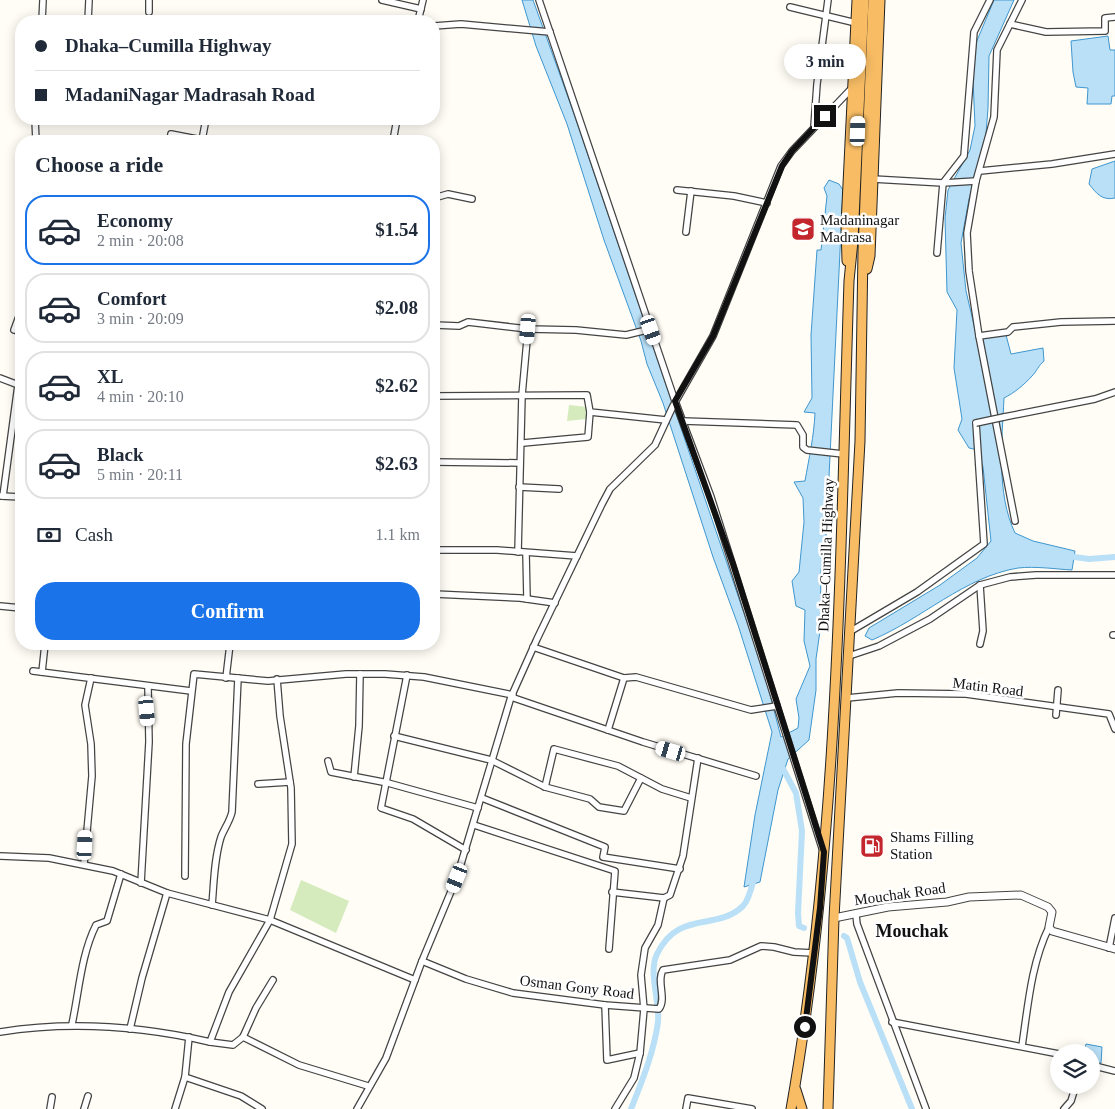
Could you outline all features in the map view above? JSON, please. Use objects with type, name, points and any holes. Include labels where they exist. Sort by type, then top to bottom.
[{"type":"highway","points":[[849,281],[846,225],[857,0]]},
{"type":"highway","name":"Dhaka–Cumilla Highway","points":[[791,1109],[813,953],[824,852],[836,651],[849,281],[854,241],[864,0]]},
{"type":"highway","name":"Dhaka–Cumilla Highway","points":[[828,1108],[834,918],[860,442],[863,281],[873,0]]},
{"type":"highway","points":[[863,281],[870,256],[880,0]]},
{"type":"highway","points":[[795,1087],[802,1109]]},
{"type":"street","points":[[42,15],[43,0]]},
{"type":"street","points":[[88,15],[89,0]]},
{"type":"street","points":[[148,12],[149,0]]},
{"type":"street","points":[[382,0],[421,9]]},
{"type":"street","points":[[420,15],[424,0]]},
{"type":"street","points":[[538,0],[651,330],[674,404],[683,421],[726,541],[776,706],[783,722],[824,852]]},
{"type":"street","points":[[814,126],[817,84],[828,17],[828,0]]},
{"type":"street","points":[[937,253],[943,183],[964,156],[974,32],[990,0]]},
{"type":"street","points":[[1015,521],[979,336],[969,271],[967,233],[975,181],[980,171],[994,117],[997,50],[1022,0]]},
{"type":"street","points":[[790,7],[856,23]]},
{"type":"street","points":[[1010,24],[1046,32],[1105,31],[1105,18],[1115,17]]},
{"type":"street","points":[[440,26],[461,24],[550,32]]},
{"type":"street","points":[[357,1109],[368,1086],[386,1058],[422,961],[457,878],[482,798],[491,760],[512,696],[533,647],[577,556],[610,489],[655,445],[666,418],[713,336],[782,166],[792,151],[814,126],[852,88]]},
{"type":"street","points":[[980,171],[1052,164],[1115,154]]},
{"type":"street","points":[[873,179],[943,183],[975,181]]},
{"type":"street","points":[[677,190],[748,198],[767,203]]},
{"type":"street","points":[[686,232],[691,191]]},
{"type":"street","points":[[440,196],[448,194],[472,199]]},
{"type":"street","points":[[979,336],[1008,332],[1013,327],[1061,322],[1115,321]]},
{"type":"street","points":[[440,325],[459,326],[468,322],[528,329],[636,333],[651,330]]},
{"type":"street","points":[[518,552],[520,463],[523,442],[522,395],[528,329]]},
{"type":"street","points":[[0,378],[15,383]]},
{"type":"street","points":[[851,631],[917,592],[984,544],[976,423],[1095,399],[1115,392]]},
{"type":"street","points":[[440,396],[587,395],[590,412],[588,437],[523,442]]},
{"type":"street","points":[[590,412],[666,418]]},
{"type":"street","points":[[15,414],[1,496],[15,497]]},
{"type":"street","points":[[683,421],[798,425],[803,435],[803,447],[807,450],[843,454]]},
{"type":"street","points":[[440,462],[520,463]]},
{"type":"street","points":[[519,488],[559,489]]},
{"type":"street","points":[[440,550],[577,556]]},
{"type":"street","points":[[526,553],[526,599]]},
{"type":"street","points":[[849,656],[879,646],[930,619],[980,586],[1010,577],[1036,575],[1115,575]]},
{"type":"street","points":[[980,586],[982,631],[980,644]]},
{"type":"street","points":[[440,594],[555,602]]},
{"type":"street","points":[[0,606],[15,607]]},
{"type":"street","points":[[533,647],[624,678],[636,677],[751,710],[776,706]]},
{"type":"street","points":[[42,672],[44,650]]},
{"type":"street","points":[[226,678],[229,650]]},
{"type":"street","points":[[33,671],[191,691]]},
{"type":"street","points":[[185,876],[186,744],[194,674],[268,681],[360,674],[407,675],[512,696],[608,730],[756,776]]},
{"type":"street","points":[[354,777],[359,726],[360,674]]},
{"type":"street","points":[[407,675],[394,736],[388,783],[381,808],[413,819],[466,850]]},
{"type":"street","points":[[84,864],[92,776],[91,744],[84,705],[91,678]]},
{"type":"street","points":[[212,905],[216,860],[221,836],[229,824],[232,812],[238,678]]},
{"type":"street","points":[[608,730],[624,678]]},
{"type":"street","points":[[210,1042],[229,992],[270,920],[292,844],[290,782],[280,716],[277,679]]},
{"type":"street","points":[[141,883],[149,742],[148,687]]},
{"type":"street","points":[[1056,715],[1058,690]]},
{"type":"street","name":"Matin Road","points":[[847,698],[898,693],[966,694],[1109,714],[1115,729]]},
{"type":"street","points":[[394,736],[491,760],[544,787],[590,799],[599,807],[624,811],[641,778]]},
{"type":"street","points":[[544,787],[554,749],[618,766],[662,789],[692,798]]},
{"type":"street","points":[[612,892],[664,898],[670,895],[680,869],[698,758]]},
{"type":"street","points":[[328,761],[331,772],[388,783],[478,808]]},
{"type":"street","points":[[258,784],[290,782]]},
{"type":"street","points":[[482,798],[605,847],[603,857],[680,869]]},
{"type":"street","points":[[474,825],[614,871],[608,949]]},
{"type":"street","points":[[0,856],[48,858],[84,864],[120,874],[167,894],[270,920],[415,980]]},
{"type":"street","points":[[72,1024],[92,932],[96,925],[107,921],[120,874]]},
{"type":"street","points":[[130,1029],[142,978],[167,894]]},
{"type":"street","name":"Mouchak Road","points":[[834,918],[888,907],[947,902],[969,897],[1021,895],[1048,907],[1052,912],[1049,927]]},
{"type":"street","points":[[615,1109],[634,1078],[640,1053],[645,1009],[641,975],[645,948],[658,925],[664,898]]},
{"type":"street","points":[[856,915],[857,924],[892,1022],[926,1109]]},
{"type":"street","points":[[1022,1046],[1030,988],[1040,950],[1049,927],[1052,931],[1063,936],[1112,948],[1115,918]]},
{"type":"street","name":"Osman Gony Road","points":[[422,961],[466,979],[513,993],[605,1005],[660,1009],[662,1005],[660,976],[663,970],[730,960],[761,946],[794,952],[813,953]]},
{"type":"street","points":[[0,1032],[36,1026],[72,1024],[130,1029],[233,1045],[243,1037],[256,1008],[272,980]]},
{"type":"street","points":[[605,1005],[607,1060],[640,1053]]},
{"type":"street","points":[[892,1022],[1050,1052]]},
{"type":"street","points":[[175,1109],[184,1076],[189,1037]]},
{"type":"street","points":[[243,1037],[299,1065],[368,1086]]},
{"type":"street","points":[[1100,1067],[1115,1071]]},
{"type":"street","points":[[184,1076],[241,1096],[262,1109]]},
{"type":"street","points":[[1064,1109],[1071,1101],[1073,1094]]},
{"type":"street","points":[[84,1109],[88,1096]]},
{"type":"street","points":[[50,1109],[52,1097]]},
{"type":"street","points":[[686,1109],[688,1098],[752,1109]]},
{"type":"green space","points":[[569,405],[587,407],[586,419],[567,421]]},
{"type":"green space","points":[[301,880],[349,901],[336,933],[290,910]]},
{"type":"water","points":[[522,0],[533,0],[573,111],[764,672],[781,737],[798,728],[799,718],[796,699],[810,666],[804,641],[805,610],[796,606],[792,581],[799,572],[804,522],[803,498],[794,482],[805,481],[815,413],[804,412],[812,398],[811,335],[817,250],[821,250],[827,196],[824,188],[829,180],[839,184],[843,190],[826,538],[821,571],[820,631],[816,659],[816,690],[809,740],[788,759],[778,790],[760,882],[744,887],[755,815],[772,732],[663,403],[647,364],[641,341],[604,240],[567,124],[536,46]]},
{"type":"water","points":[[994,0],[1014,0],[989,56],[985,146],[969,199],[961,243],[966,291],[977,338],[1006,335],[1011,354],[1043,348],[1044,361],[1034,374],[1026,383],[1004,398],[1002,467],[1005,501],[1015,533],[1033,541],[1075,551],[1072,570],[1025,567],[998,573],[961,589],[872,640],[865,636],[869,628],[940,585],[977,558],[991,541],[983,467],[978,450],[969,448],[958,430],[962,419],[954,368],[957,310],[947,292],[945,218],[948,190],[970,150],[975,126],[973,79],[976,43]]},
{"type":"water","points":[[1108,36],[1110,50],[1115,50],[1115,96],[1112,96],[1111,104],[1087,104],[1088,88],[1076,87],[1071,41]]},
{"type":"water","points":[[1115,161],[1115,198],[1110,199],[1097,193],[1089,184],[1092,169]]},
{"type":"water","points":[[1100,1047],[1102,1047],[1100,1063]]},
{"type":"waterway","points":[[1067,556],[1089,559],[1115,557]]},
{"type":"waterway","points":[[781,765],[796,793],[802,831],[798,913],[799,926],[804,928]]},
{"type":"waterway","points":[[631,1109],[654,1044],[658,1022],[654,978],[657,954],[666,940],[676,931],[687,926],[732,914],[743,906],[749,897],[754,878]]},
{"type":"waterway","points":[[844,936],[847,938],[860,982],[912,1109]]},
{"type":"place","name":"Madaninagar Madrasa","points":[[803,229]]},
{"type":"place","name":"Shams Filling Station","points":[[872,846]]},
{"type":"district","name":"Mouchak","points":[[912,931]]},
{"type":"route","points":[[805,1027],[820,908],[824,852],[711,497],[675,401],[713,336],[733,292],[753,236],[782,166],[792,151],[825,116]]}]
